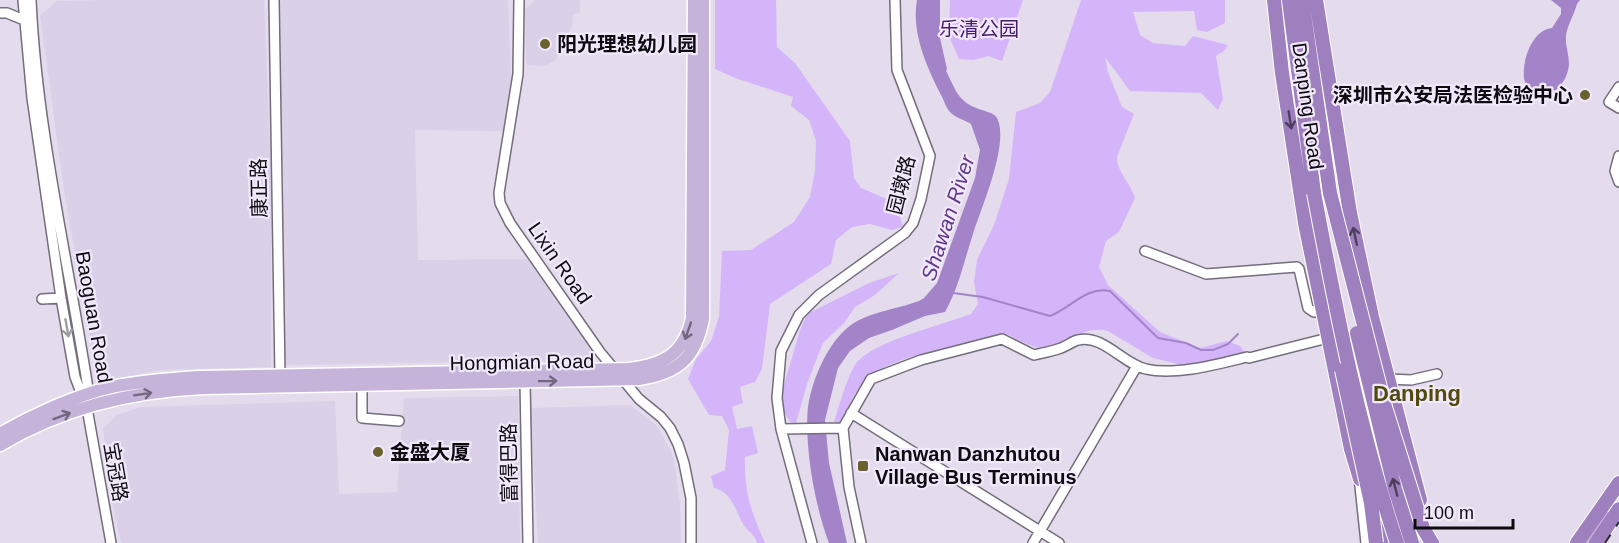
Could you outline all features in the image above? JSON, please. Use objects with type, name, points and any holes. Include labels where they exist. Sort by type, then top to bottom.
[{"type":"highway","points":[[1274,0],[1312,122],[1385,407],[1423,528],[1432,543]]},
{"type":"highway","name":"Danping Road","points":[[1274,0],[1282,73],[1304,218],[1322,311],[1359,477],[1387,542]]},
{"type":"highway","points":[[1289,0],[1312,122]]},
{"type":"highway","points":[[1302,0],[1312,122],[1314,193],[1333,325],[1371,503],[1387,542]]},
{"type":"highway","points":[[1312,122],[1316,0]]},
{"type":"highway","name":"Danping Road","points":[[1316,0],[1350,213],[1419,494],[1426,543]]},
{"type":"highway","points":[[1314,193],[1348,359],[1382,493],[1387,542]]},
{"type":"highway","points":[[1330,193],[1363,362],[1395,489],[1412,543]]},
{"type":"highway","points":[[1339,390],[1389,379]]},
{"type":"highway","points":[[1577,543],[1614,501],[1619,483]]},
{"type":"highway","points":[[1570,543],[1614,501]]},
{"type":"highway","points":[[1596,543],[1619,509]]},
{"type":"main road","points":[[689,0],[694,6]]},
{"type":"main road","name":"Hongmian Road","points":[[0,434],[56,406],[177,389],[623,379],[652,377],[679,366],[688,357],[700,334],[703,305],[703,0]]},
{"type":"main road","name":"Hongmian Road","points":[[0,445],[110,387],[166,379],[614,369],[647,367],[663,361],[676,352],[689,331],[693,304],[694,6]]},
{"type":"main road","points":[[1586,543],[1614,501]]},
{"type":"street","name":"Baoguan Road","points":[[23,0],[32,98],[61,298],[75,377],[86,400]]},
{"type":"street","name":"Baoguan Road","points":[[32,0],[35,71],[42,125],[86,400]]},
{"type":"street","name":"康正路","points":[[274,0],[280,376]]},
{"type":"street","name":"Lixin Road","points":[[519,0],[518,74],[500,183],[500,203],[510,223],[600,352],[639,399],[660,417],[674,436],[684,463],[691,498],[691,543]]},
{"type":"street","points":[[812,543],[781,429],[777,398],[781,351],[799,315],[819,295],[905,233],[913,222],[921,199],[930,156],[897,70],[895,0]]},
{"type":"street","points":[[0,13],[7,13],[24,20]]},
{"type":"street","points":[[1619,87],[1609,102],[1619,108]]},
{"type":"street","points":[[1619,156],[1615,171],[1619,182]]},
{"type":"street","points":[[1145,251],[1206,274],[1297,267],[1308,308],[1314,312],[1322,311]]},
{"type":"street","points":[[42,299],[61,298]]},
{"type":"street","points":[[861,543],[849,487],[843,428],[871,379],[921,360],[1002,339],[1034,356],[1078,340],[1088,339],[1100,343],[1137,366],[1156,370],[1200,368],[1328,338]]},
{"type":"street","points":[[1034,543],[1137,366]]},
{"type":"street","points":[[1389,379],[1411,380],[1437,374]]},
{"type":"street","name":"富得巴路","points":[[525,381],[528,543]]},
{"type":"street","points":[[362,385],[362,418],[399,421]]},
{"type":"street","name":"宝冠路","points":[[86,400],[111,543]]},
{"type":"street","points":[[850,413],[1059,543]]},
{"type":"street","points":[[781,429],[843,428]]},
{"type":"street","points":[[1359,477],[1366,543]]},
{"type":"street","name":"Lixin Road","points":[[692,514],[697,530],[697,543]]},
{"type":"street","points":[[1366,543],[1373,536],[1379,536],[1387,542]]},
{"type":"shaded area","points":[[264,0],[271,174],[271,367],[162,370],[107,380],[95,368],[64,190],[40,15],[57,1]]},
{"type":"shaded area","points":[[280,0],[508,0],[511,78],[503,131],[415,130],[418,260],[527,259],[593,352],[582,360],[284,365]]},
{"type":"shaded area","name":"阳光理想幼儿园","points":[[536,0],[580,0],[580,12],[573,15],[572,26],[555,61],[544,66],[526,65],[525,9]]},
{"type":"shaded area","points":[[917,0],[940,0],[940,38],[946,71],[955,89],[966,103],[995,115],[1000,129],[1000,143],[988,192],[958,283],[945,312],[925,316],[869,338],[850,351],[838,368],[825,420],[829,463],[847,543],[829,543],[815,494],[809,457],[808,407],[817,375],[826,354],[846,329],[871,315],[919,301],[937,283],[975,178],[980,150],[971,124],[949,110],[930,73],[918,37]]},
{"type":"shaded area","points":[[1551,0],[1580,0],[1566,35],[1569,64],[1566,76],[1559,87],[1549,95],[1536,97],[1525,84],[1525,63],[1534,40],[1545,30],[1552,28],[1561,14],[1561,8]]},
{"type":"shaded area","points":[[518,396],[520,543],[121,543],[111,497],[103,428],[117,415],[141,407],[335,401],[339,494],[397,492],[404,398]]},
{"type":"shaded area","points":[[630,405],[657,426],[674,457],[680,503],[681,543],[538,543],[530,408]]},
{"type":"green space","points":[[715,0],[776,0],[777,47],[795,63],[850,141],[854,178],[861,188],[887,199],[898,211],[903,227],[892,230],[870,224],[852,227],[836,240],[831,264],[770,304],[762,369],[755,382],[740,387],[743,403],[732,407],[737,429],[752,426],[758,453],[745,457],[747,492],[765,543],[757,543],[755,537],[743,524],[729,497],[714,488],[711,476],[725,470],[729,430],[722,416],[709,415],[688,379],[696,359],[711,341],[719,317],[722,251],[751,250],[794,222],[810,197],[815,171],[816,141],[809,120],[791,106],[793,97],[715,69]]},
{"type":"green space","name":"乐清公园","points":[[950,0],[1023,0],[1002,61],[988,56],[974,60],[959,59],[949,36]]},
{"type":"green space","points":[[1081,0],[1225,0],[1225,23],[1207,32],[1197,30],[1194,11],[1133,12],[1140,35],[1153,43],[1185,46],[1193,36],[1228,45],[1216,56],[1223,99],[1218,110],[1201,93],[1130,91],[1105,57],[1108,72],[1122,107],[1134,114],[1117,157],[1119,168],[1135,198],[1119,232],[1106,241],[1099,267],[1108,285],[1160,332],[1200,348],[1227,341],[1240,346],[1247,355],[1191,367],[1153,358],[1108,331],[1088,331],[1048,348],[1032,346],[1009,335],[914,356],[879,370],[858,388],[842,423],[834,422],[854,366],[867,353],[911,334],[971,314],[978,304],[974,282],[977,260],[994,225],[1009,179],[1016,112],[1040,103],[1050,92]]},
{"type":"green space","points":[[899,273],[875,295],[855,307],[844,323],[823,343],[808,381],[796,423],[790,422],[784,412],[782,392],[807,314],[869,283]]},
{"type":"waterway","points":[[953,293],[983,297],[1050,316],[1093,292],[1110,291],[1158,338],[1186,343],[1201,350],[1213,350],[1228,344],[1238,334]]},
{"type":"railway","points":[[1605,543],[1619,522]]},
{"type":"place","name":"阳光理想幼儿园","points":[[545,44]]},
{"type":"place","name":"深圳市公安局法医检验中心","points":[[1585,95]]},
{"type":"place","name":"金盛大厦","points":[[378,452]]},
{"type":"place","name":"Nanwan Danzhutou Village Bus Terminus","points":[[863,466]]},
{"type":"district","name":"Danping","points":[[1417,393]]},
{"type":"water label","name":"Shawan River","points":[[948,218]]}]
